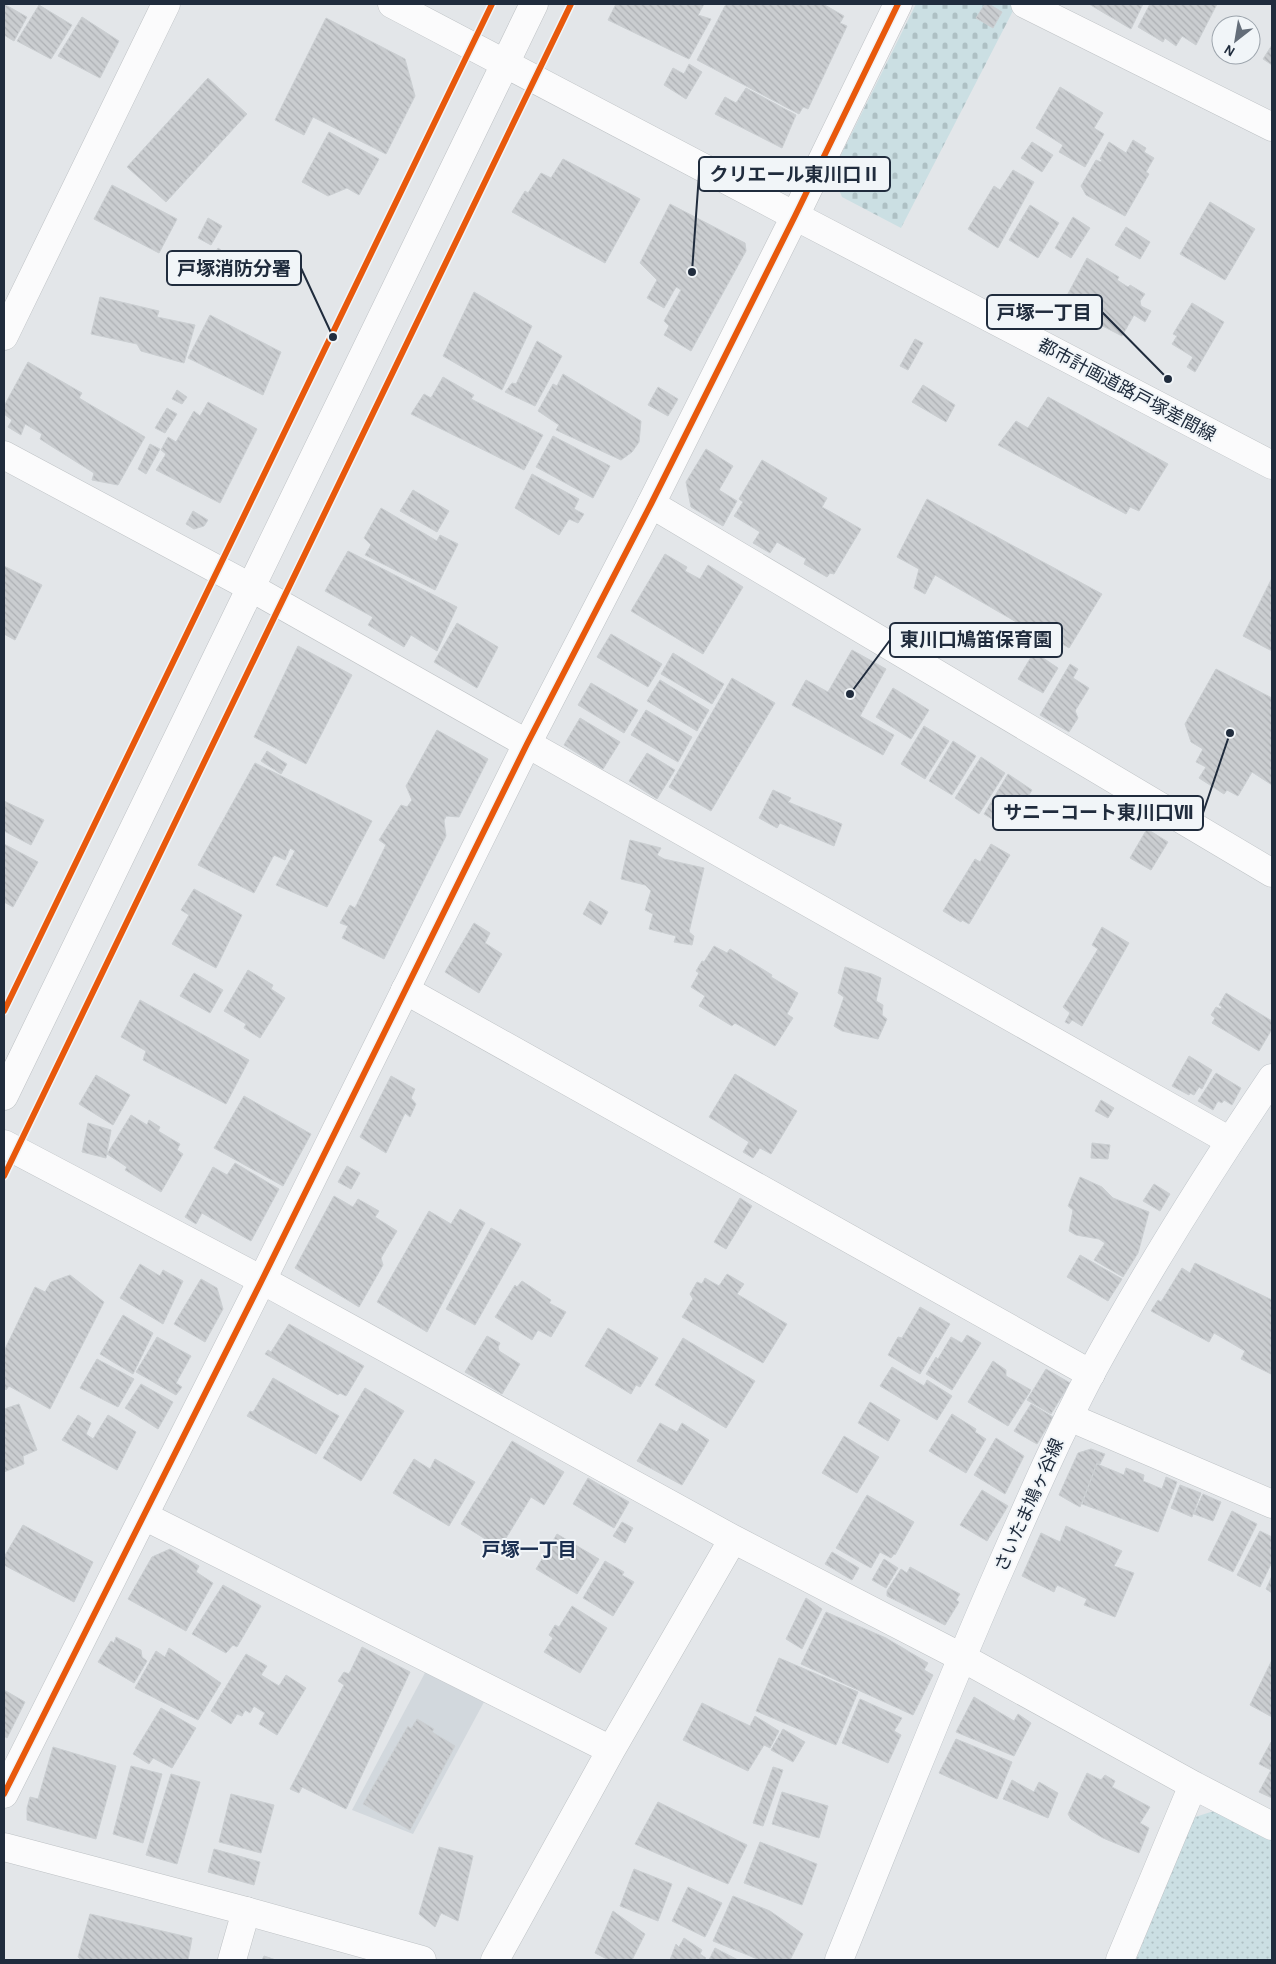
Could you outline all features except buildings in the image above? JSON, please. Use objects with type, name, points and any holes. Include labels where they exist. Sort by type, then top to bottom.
[{"type":"street","points":[[4,336],[166,4]]},
{"type":"street","name":"都市計画道路戸塚差間線","points":[[392,4],[1272,465]]},
{"type":"street","points":[[4,1096],[534,4]]},
{"type":"street","points":[[4,1794],[262,1280],[527,744],[651,504],[795,216],[898,4]]},
{"type":"street","points":[[1025,4],[1272,127]]},
{"type":"street","points":[[4,455],[250,587],[1230,1141]]},
{"type":"street","points":[[651,504],[1272,873]]},
{"type":"street","points":[[406,990],[1091,1374]]},
{"type":"street","name":"さいたま鳩ヶ谷線","points":[[840,1960],[961,1657],[1069,1417],[1091,1374],[1154,1263],[1230,1141],[1272,1078]]},
{"type":"street","points":[[4,1144],[262,1280],[733,1539],[961,1657],[1192,1785],[1272,1826]]},
{"type":"street","points":[[1069,1417],[1272,1504]]},
{"type":"street","points":[[144,1516],[611,1750]]},
{"type":"street","points":[[495,1960],[611,1750],[733,1539]]},
{"type":"street","points":[[1120,1960],[1192,1785]]},
{"type":"street","points":[[4,1847],[422,1960]]},
{"type":"street","points":[[232,1960],[246,1911]]},
{"type":"shaded area","points":[[426,1671],[484,1702],[413,1834],[352,1810]]},
{"type":"green space","points":[[916,4],[1008,4],[1015,7],[901,228],[842,197],[832,173]]},
{"type":"green space","points":[[1217,1810],[1272,1840],[1272,1960],[1136,1960],[1192,1818]]},
{"type":"cycle path","points":[[4,1011],[492,4]]},
{"type":"cycle path","points":[[4,1176],[571,4]]},
{"type":"cycle path","points":[[4,1794],[262,1280],[527,744],[651,504],[795,216],[898,4]]},
{"type":"place","name":"クリエール東川口Ⅱ","points":[[692,272]]},
{"type":"place","name":"戸塚消防分署","points":[[333,337]]},
{"type":"place","name":"戸塚一丁目","points":[[1168,379]]},
{"type":"place","name":"東川口鳩笛保育園","points":[[850,694]]},
{"type":"place","name":"サニーコート東川口Ⅶ","points":[[1230,733]]},
{"type":"district","name":"戸塚一丁目","points":[[529,1549]]}]
